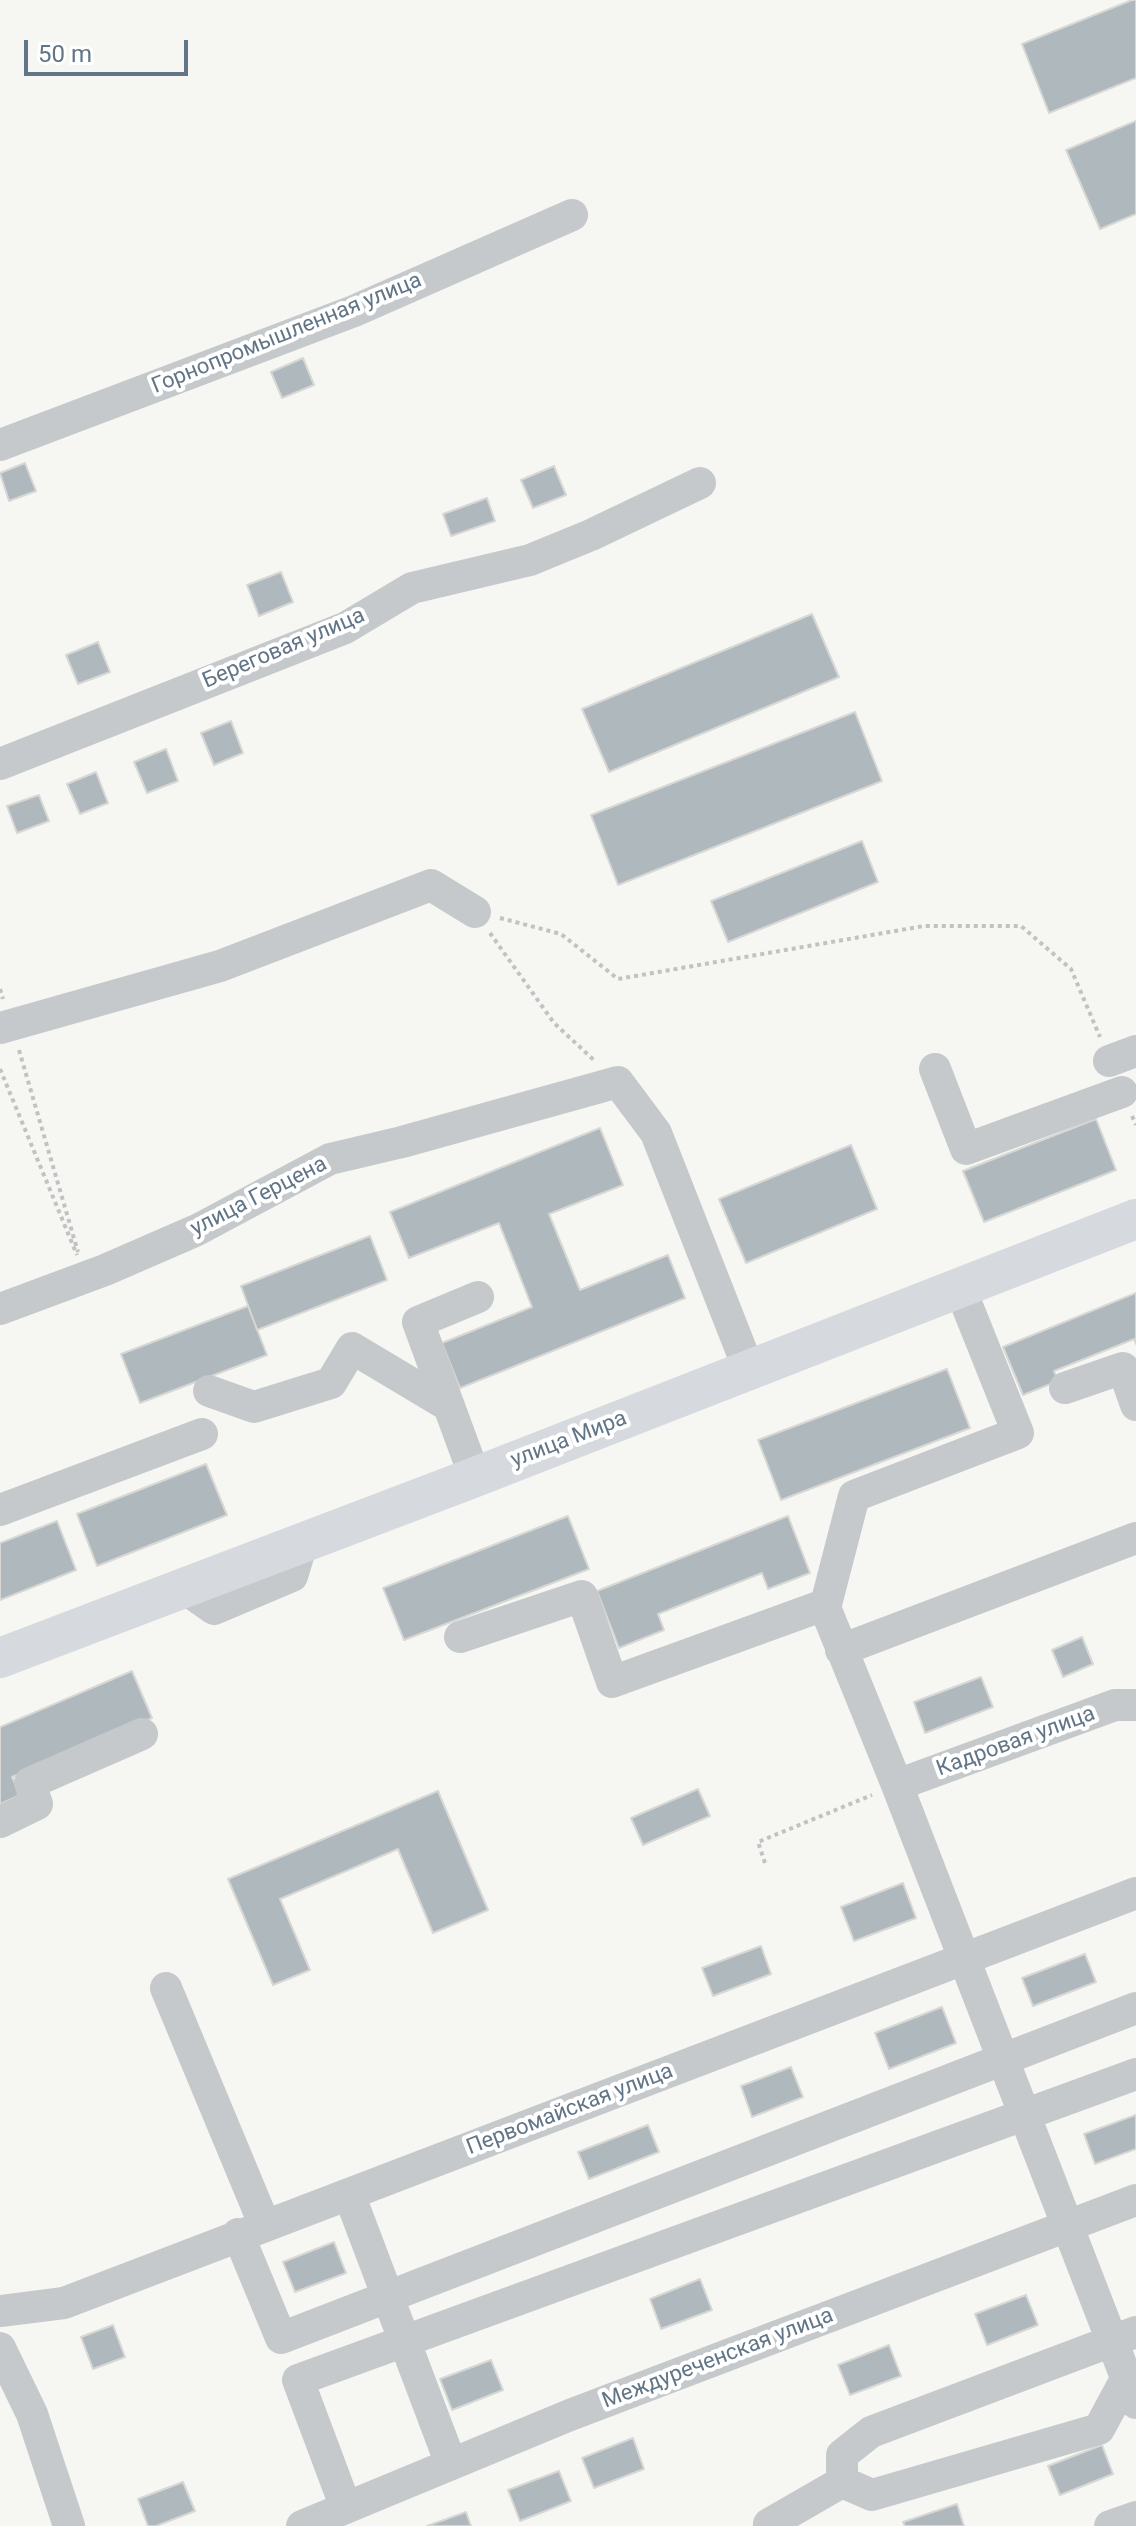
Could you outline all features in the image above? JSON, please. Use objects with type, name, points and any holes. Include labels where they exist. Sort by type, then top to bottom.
[{"type":"main road","name":"улица Мира","points":[[0,1658],[1136,1219]]},
{"type":"street","name":"Горнопромышленная улица","points":[[0,445],[354,311],[572,215]]},
{"type":"street","name":"Береговая улица","points":[[0,764],[345,628],[412,588],[530,560],[700,483]]},
{"type":"street","points":[[6,1026],[220,966],[431,885],[475,912]]},
{"type":"street","points":[[935,1069],[966,1149],[1122,1092]]},
{"type":"street","points":[[618,1082],[656,1133],[749,1370]]},
{"type":"street","name":"улица Герцена","points":[[0,1309],[86,1278],[197,1230],[330,1159],[618,1082]]},
{"type":"street","points":[[842,2482],[872,2495],[1099,2429],[1131,2391],[1123,2337],[1068,2226],[824,1606],[854,1496],[1018,1433],[960,1288]]},
{"type":"street","points":[[475,1477],[418,1322],[478,1297]]},
{"type":"street","points":[[209,1391],[254,1407],[331,1383],[352,1348],[449,1406]]},
{"type":"street","points":[[1065,1388],[1123,1368],[1136,1405]]},
{"type":"street","points":[[0,1510],[202,1434]]},
{"type":"street","points":[[841,1650],[1136,1538]]},
{"type":"street","points":[[460,1637],[582,1596],[612,1682],[824,1606]]},
{"type":"street","name":"Кадровая улица","points":[[897,1785],[1091,1713],[1115,1705],[1136,1705]]},
{"type":"street","points":[[0,1822],[37,1804],[30,1783],[142,1734]]},
{"type":"street","name":"Первомайская улица","points":[[0,2311],[64,2303],[1136,1893]]},
{"type":"street","points":[[166,1988],[252,2230],[281,2338],[1136,2008]]},
{"type":"street","points":[[346,2508],[298,2380],[1136,2074]]},
{"type":"street","points":[[349,2194],[451,2464]]},
{"type":"street","name":"Междуреченская улица","points":[[302,2526],[570,2415],[1136,2200]]},
{"type":"street","points":[[842,2482],[842,2455],[871,2432],[1123,2337]]},
{"type":"street","points":[[0,2348],[32,2414],[69,2526]]},
{"type":"street","points":[[769,2524],[842,2482]]},
{"type":"street","points":[[1110,2526],[1136,2517]]},
{"type":"path","points":[[475,912],[561,934],[618,979],[924,926],[1021,926],[1071,969],[1123,1056]]},
{"type":"path","points":[[475,912],[554,1023],[618,1082]]},
{"type":"path","points":[[0,989],[6,1026],[86,1278]]},
{"type":"path","points":[[0,1069],[86,1278]]},
{"type":"path","points":[[1122,1092],[1136,1125]]},
{"type":"path","points":[[765,1863],[758,1842],[897,1785]]},
{"type":"building","points":[[1136,0],[1136,78],[1049,113],[1022,44]]},
{"type":"building","points":[[1136,121],[1136,214],[1100,229],[1066,150]]},
{"type":"building","points":[[303,358],[314,385],[282,398],[271,372]]},
{"type":"building","points":[[25,463],[36,491],[9,501],[0,473]]},
{"type":"building","points":[[554,466],[566,495],[533,508],[521,480]]},
{"type":"building","points":[[487,498],[495,521],[451,536],[443,514]]},
{"type":"building","points":[[281,572],[293,602],[259,616],[247,585]]},
{"type":"building","points":[[812,614],[839,677],[609,772],[582,709]]},
{"type":"building","points":[[98,642],[110,672],[78,684],[66,655]]},
{"type":"building","points":[[855,712],[882,781],[618,885],[591,815]]},
{"type":"building","points":[[231,721],[243,753],[214,765],[201,733]]},
{"type":"building","points":[[166,749],[178,781],[147,793],[134,762]]},
{"type":"building","points":[[96,772],[108,803],[80,814],[67,784]]},
{"type":"building","points":[[39,795],[49,821],[17,833],[7,806]]},
{"type":"building","points":[[862,841],[878,882],[728,942],[711,901]]},
{"type":"building","points":[[1096,1119],[1116,1170],[984,1222],[963,1171]]},
{"type":"building","points":[[600,1128],[623,1185],[549,1214],[580,1290],[668,1255],[685,1298],[460,1388],[442,1343],[532,1307],[499,1223],[409,1258],[390,1212]]},
{"type":"building","points":[[851,1145],[877,1209],[746,1263],[719,1199]]},
{"type":"building","points":[[370,1236],[387,1280],[257,1330],[241,1286]]},
{"type":"building","points":[[1136,1293],[1136,1344],[1134,1339],[1054,1371],[1058,1381],[1023,1395],[1003,1347]]},
{"type":"building","points":[[248,1306],[267,1355],[140,1403],[121,1354]]},
{"type":"building","points":[[947,1369],[970,1428],[781,1500],[758,1440]]},
{"type":"building","points":[[206,1464],[227,1515],[97,1566],[77,1514]]},
{"type":"building","points":[[568,1516],[589,1569],[404,1640],[383,1588]]},
{"type":"building","points":[[788,1516],[810,1573],[768,1589],[762,1573],[658,1614],[664,1630],[619,1648],[597,1591]]},
{"type":"building","points":[[57,1521],[76,1570],[0,1600],[0,1543]]},
{"type":"building","points":[[1082,1637],[1093,1664],[1063,1677],[1052,1650]]},
{"type":"building","points":[[132,1671],[152,1718],[12,1777],[20,1795],[0,1804],[0,1727]]},
{"type":"building","points":[[981,1677],[993,1707],[925,1733],[914,1702]]},
{"type":"building","points":[[698,1789],[710,1816],[643,1845],[631,1818]]},
{"type":"building","points":[[438,1791],[488,1910],[433,1933],[398,1849],[280,1899],[310,1970],[273,1985],[228,1879]]},
{"type":"building","points":[[903,1883],[916,1918],[854,1941],[841,1907]]},
{"type":"building","points":[[761,1946],[771,1974],[713,1996],[702,1968]]},
{"type":"building","points":[[1085,1954],[1096,1982],[1033,2006],[1022,1978]]},
{"type":"building","points":[[942,2007],[956,2043],[889,2069],[875,2033]]},
{"type":"building","points":[[791,2067],[803,2097],[752,2117],[741,2086]]},
{"type":"building","points":[[1136,2115],[1136,2149],[1095,2164],[1084,2134]]},
{"type":"building","points":[[648,2125],[659,2152],[589,2179],[578,2152]]},
{"type":"building","points":[[334,2242],[346,2273],[295,2292],[283,2262]]},
{"type":"building","points":[[700,2279],[712,2310],[661,2329],[650,2299]]},
{"type":"building","points":[[1026,2295],[1038,2325],[987,2345],[975,2314]]},
{"type":"building","points":[[113,2325],[125,2357],[93,2369],[81,2337]]},
{"type":"building","points":[[889,2345],[901,2376],[850,2395],[838,2365]]},
{"type":"building","points":[[491,2360],[503,2390],[452,2410],[440,2379]]},
{"type":"building","points":[[633,2438],[644,2469],[594,2488],[582,2458]]},
{"type":"building","points":[[1102,2445],[1113,2474],[1060,2495],[1048,2466]]},
{"type":"building","points":[[559,2471],[571,2501],[520,2521],[508,2490]]},
{"type":"building","points":[[183,2482],[195,2511],[156,2526],[148,2526],[138,2499]]},
{"type":"building","points":[[957,2504],[964,2526],[905,2526],[903,2522]]},
{"type":"building","points":[[466,2512],[471,2526],[427,2526]]}]
